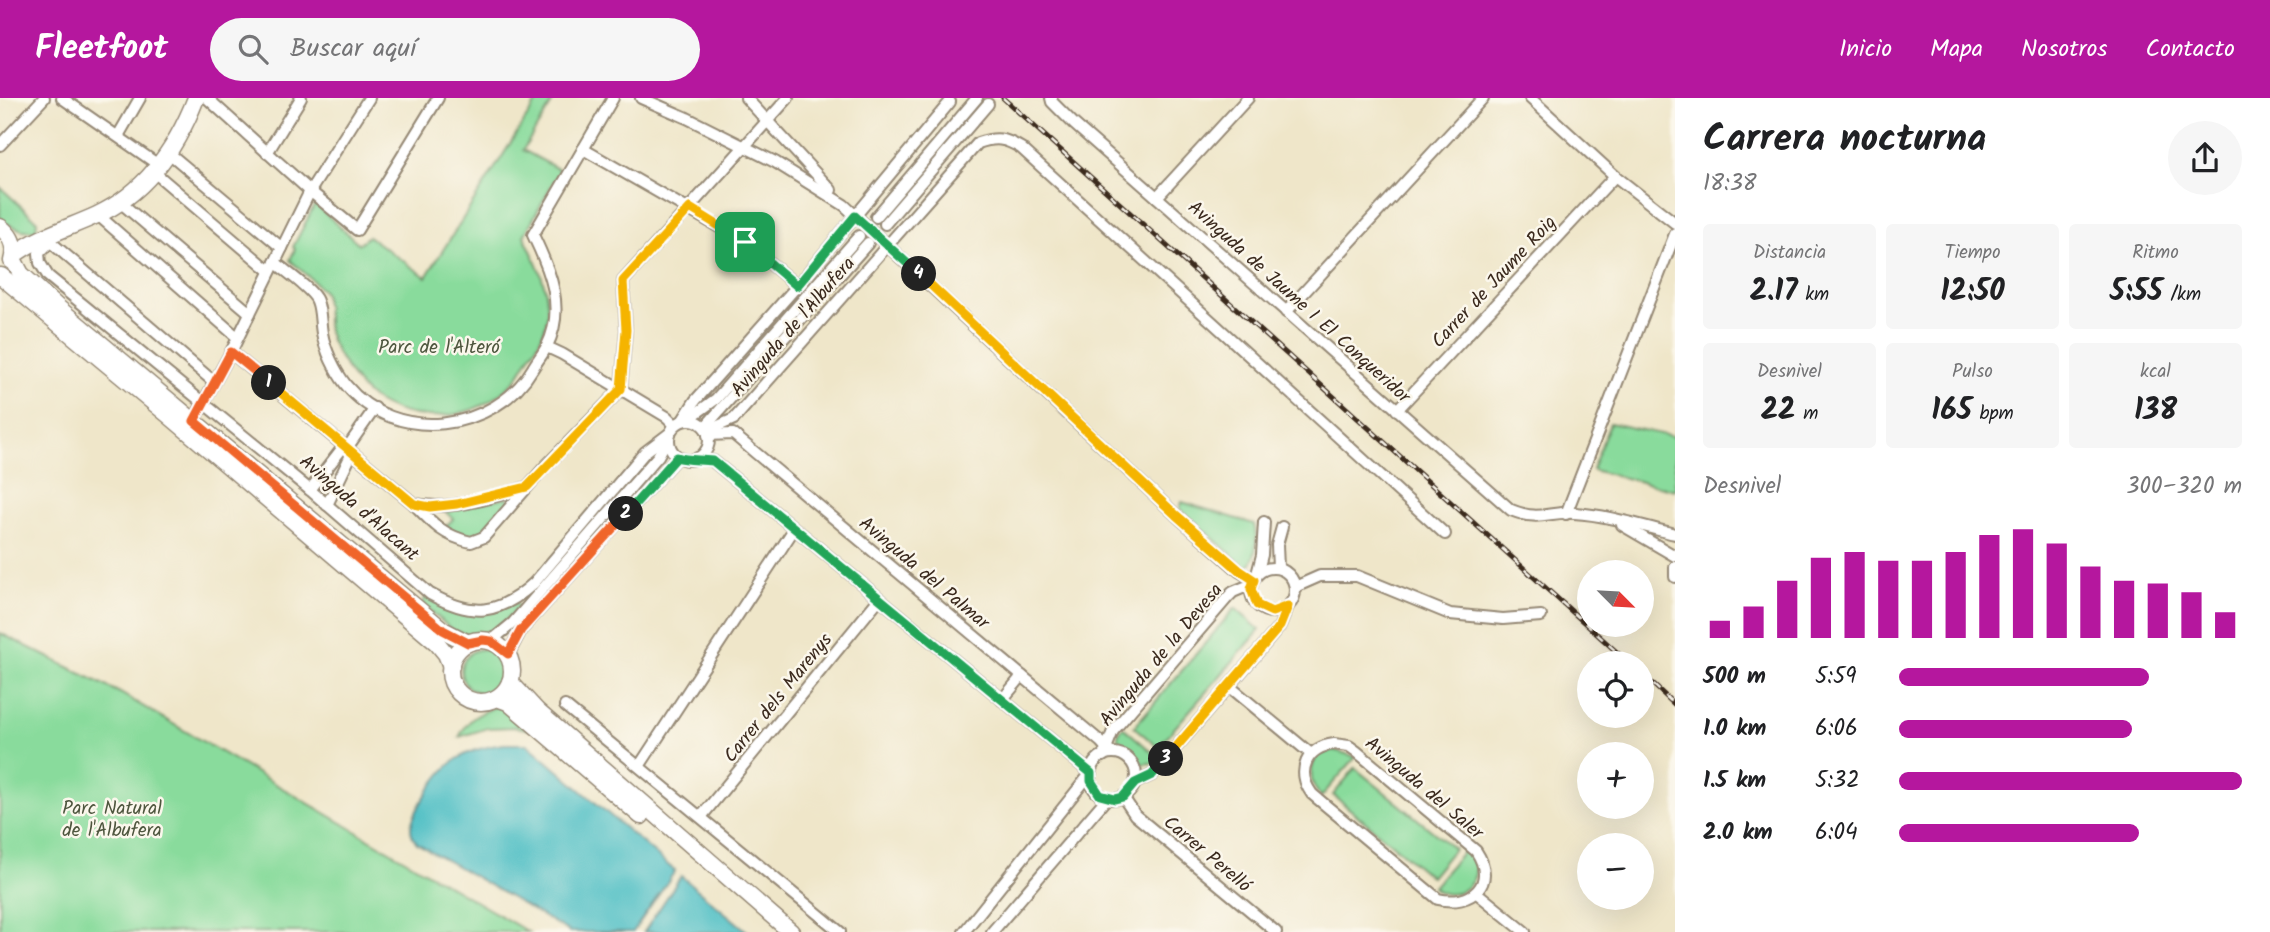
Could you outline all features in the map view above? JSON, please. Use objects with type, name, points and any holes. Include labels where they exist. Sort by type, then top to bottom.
[{"type":"main road","points":[[196,98],[188,121],[161,164],[120,202],[98,215],[26,246],[0,276],[437,643],[451,666],[453,685],[466,698],[484,702],[497,698],[510,682],[512,668],[508,654],[491,641],[468,643],[454,656],[451,666]]},
{"type":"main road","points":[[2,228],[24,234],[52,236]]},
{"type":"main road","points":[[2,228],[10,237],[21,274],[57,307],[433,623],[468,643]]},
{"type":"main road","points":[[510,682],[537,711],[791,932]]},
{"type":"main road","points":[[497,698],[508,702],[776,932]]},
{"type":"street","points":[[0,145],[44,98]]},
{"type":"street","points":[[62,98],[282,248]]},
{"type":"street","points":[[118,136],[140,98]]},
{"type":"street","points":[[207,98],[357,230],[438,98]]},
{"type":"street","points":[[267,153],[301,98]]},
{"type":"street","points":[[194,421],[310,191],[369,98]]},
{"type":"street","points":[[161,164],[272,266],[316,298],[322,336],[331,361],[347,386],[375,408],[397,419],[424,424],[447,424],[467,421],[509,397],[529,375],[547,347],[554,330],[555,292],[533,235],[613,98]]},
{"type":"street","points":[[641,98],[746,147],[816,185],[844,205]]},
{"type":"street","points":[[746,98],[855,216],[1176,515],[1239,570],[1254,579]]},
{"type":"street","points":[[231,352],[449,536],[471,542],[484,537],[527,487],[621,389],[626,330],[623,281],[788,98]]},
{"type":"street","points":[[977,98],[880,221],[988,104]]},
{"type":"street","name":"Avinguda de Jaume I El Conqueridor","points":[[1051,98],[1074,124],[1511,510],[1535,518],[1566,513]]},
{"type":"street","points":[[1157,197],[1248,98]]},
{"type":"street","points":[[1286,312],[1483,98]]},
{"type":"street","points":[[1530,98],[1615,176],[1675,223]]},
{"type":"street","name":"Avinguda de l'Albufera","points":[[491,641],[513,623],[658,456],[695,401],[797,286],[950,103]]},
{"type":"street","name":"Avinguda de l'Albufera","points":[[707,431],[734,419],[978,143],[995,137],[1009,140],[1021,148],[1445,534]]},
{"type":"street","points":[[583,149],[690,208],[745,242],[797,286]]},
{"type":"street","name":"Carrer de Jaume Roig","points":[[1397,410],[1615,176]]},
{"type":"street","points":[[120,202],[250,313]]},
{"type":"street","points":[[98,215],[237,337]]},
{"type":"street","points":[[1675,234],[1566,513],[1611,518],[1675,534]]},
{"type":"street","points":[[52,236],[215,382]]},
{"type":"street","name":"Avinguda d'Alacant","points":[[52,236],[39,253],[40,263],[48,276],[310,490],[429,594],[467,610],[486,610],[502,606],[522,594],[645,452],[677,427]]},
{"type":"street","name":"Avinguda de l'Albufera","points":[[677,427],[711,404],[863,239],[707,431]]},
{"type":"street","points":[[547,347],[667,417],[677,427]]},
{"type":"street","points":[[310,490],[348,449],[375,408]]},
{"type":"street","points":[[698,458],[707,449],[707,431],[694,420],[677,427],[670,448],[677,457],[713,461],[1091,774],[1094,789],[1107,798],[1123,797],[1135,783],[1152,775],[1280,626],[1294,595],[1295,587],[1289,575],[1278,568],[1270,568],[1254,579]]},
{"type":"street","name":"Avinguda del Palmar","points":[[707,431],[733,434],[1022,676],[1107,752]]},
{"type":"street","points":[[327,505],[348,449]]},
{"type":"street","points":[[508,654],[521,630],[677,457]]},
{"type":"street","points":[[414,504],[430,507],[457,504],[527,487]]},
{"type":"street","points":[[1611,518],[1675,556]]},
{"type":"street","points":[[1264,522],[1262,555],[1254,579],[1253,599],[1261,608],[1272,612],[1288,606]]},
{"type":"street","points":[[1278,568],[1277,545],[1282,527]]},
{"type":"street","points":[[640,765],[794,529]]},
{"type":"street","points":[[1675,567],[1675,577]]},
{"type":"street","points":[[1295,587],[1320,576],[1357,576],[1450,614],[1503,619],[1541,616]]},
{"type":"street","name":"Avinguda de la Devesa","points":[[1107,752],[1114,731],[1228,597],[1254,579]]},
{"type":"street","name":"Carrer dels Marenys","points":[[701,817],[880,599]]},
{"type":"street","points":[[1002,700],[1022,676]]},
{"type":"street","points":[[1229,686],[1311,754],[1304,776],[1307,788],[1321,802],[1438,899],[1463,901],[1477,892],[1525,932]]},
{"type":"street","points":[[565,706],[840,932]]},
{"type":"street","name":"Avinguda del Saler","points":[[1311,754],[1317,748],[1339,744],[1349,746],[1361,755],[1476,851],[1481,858],[1484,872],[1477,892]]},
{"type":"street","points":[[964,932],[1091,774],[1097,760],[1107,752],[1121,755],[1134,767],[1135,783]]},
{"type":"street","name":"Carrer Perelló","points":[[1123,797],[1135,815],[1273,931]]},
{"type":"street","points":[[992,932],[1107,798]]},
{"type":"green space","name":"Parc de l'Alteró","points":[[539,98],[555,98],[523,150],[560,170],[524,236],[538,267],[547,300],[546,323],[540,340],[513,383],[490,401],[474,409],[457,414],[421,416],[387,406],[365,392],[339,357],[328,331],[324,294],[314,281],[290,260],[295,249],[293,247],[315,204],[359,244],[368,236],[426,277]]},
{"type":"green space","points":[[0,187],[37,221],[36,231],[22,230],[0,221]]},
{"type":"green space","points":[[1610,423],[1675,437],[1675,490],[1592,470]]},
{"type":"green space","points":[[507,497],[511,502],[484,534],[468,538],[445,527],[453,519],[444,510]]},
{"type":"green space","points":[[1182,502],[1254,524],[1256,546],[1249,566],[1244,566],[1180,509]]},
{"type":"green space","points":[[427,596],[439,604],[461,611],[481,611],[516,603],[519,607],[496,630],[467,635],[452,630],[422,603]]},
{"type":"green space","points":[[1235,608],[1260,630],[1158,747],[1134,727]]},
{"type":"green space","name":"Parc Natural de l'Albufera","points":[[0,633],[120,693],[528,932],[0,932]]},
{"type":"green space","points":[[483,649],[499,655],[505,671],[499,687],[483,693],[467,687],[461,671],[467,655]]},
{"type":"green space","points":[[499,705],[533,730],[515,727],[488,728],[459,737],[471,720]]},
{"type":"green space","points":[[1123,727],[1159,758],[1154,763],[1140,764],[1118,745],[1118,734]]},
{"type":"green space","points":[[1334,750],[1356,757],[1321,797],[1312,782],[1313,766],[1317,755]]},
{"type":"green space","points":[[1355,768],[1454,849],[1431,877],[1333,795]]},
{"type":"green space","points":[[1465,849],[1473,859],[1476,869],[1468,886],[1452,894],[1442,893],[1433,887]]},
{"type":"water","points":[[504,744],[527,744],[675,871],[633,932],[570,932],[417,843],[411,832],[413,820],[422,801],[443,771],[468,753]]},
{"type":"water","points":[[681,876],[687,881],[748,932],[644,932]]},
{"type":"railway","points":[[1003,98],[1616,651]]},
{"type":"railway","points":[[1654,685],[1675,705]]},
{"type":"route","points":[[690,208],[745,242],[797,286],[855,216],[1176,515],[1254,580],[1251,589],[1257,605],[1272,612],[1288,606],[1280,626],[1152,775],[1135,783],[1123,797],[1115,799],[1100,795],[1094,789],[1091,773],[713,461],[677,457],[521,630],[508,654],[491,641],[475,640],[468,643],[443,630],[194,421],[231,352],[414,504],[430,507],[457,504],[527,487],[621,389],[626,330],[623,281],[690,208]]}]
